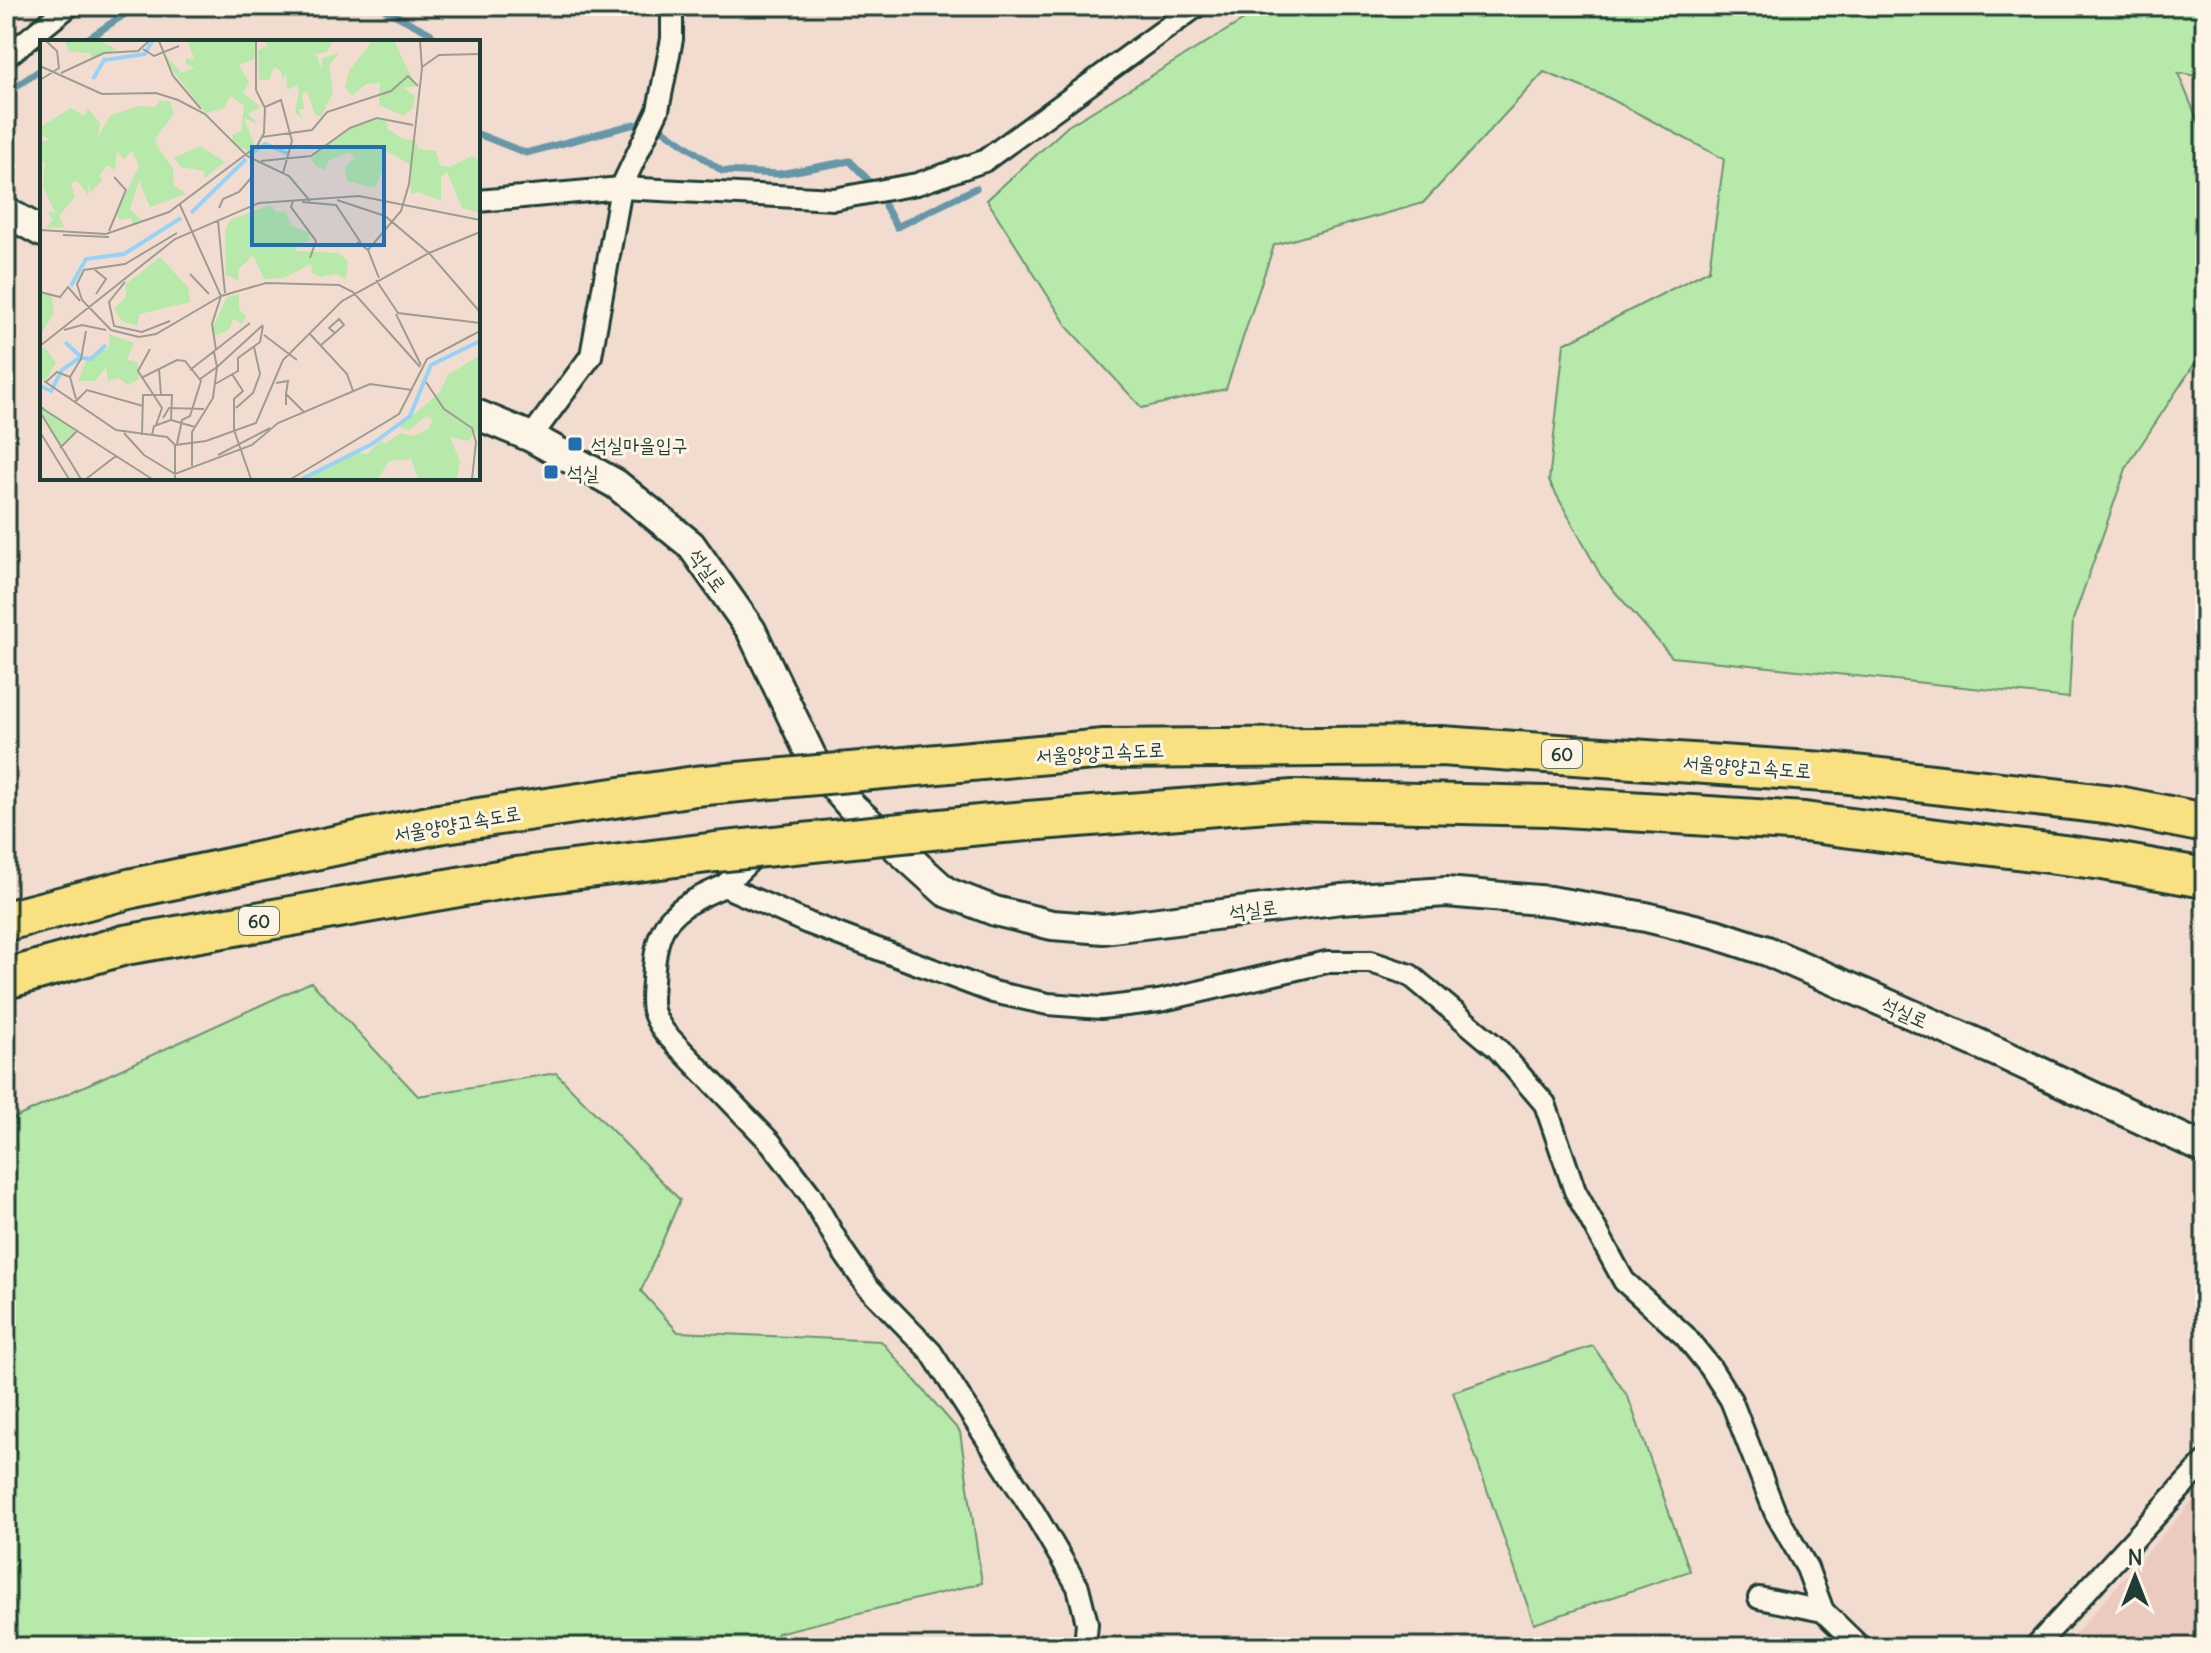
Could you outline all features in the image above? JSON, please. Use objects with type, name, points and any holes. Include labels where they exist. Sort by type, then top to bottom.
[{"type":"highway","name":"서울양양고속도로","points":[[6,921],[133,888],[438,824],[695,786],[1104,749],[1441,746],[1839,773],[2113,805],[2205,823]]},
{"type":"highway","name":"60","points":[[6,979],[125,945],[516,877],[716,852],[990,824],[1293,800],[1548,806],[1804,822],[2103,860],[2205,878]]},
{"type":"main road","name":"석실로","points":[[480,416],[531,437],[616,484],[691,545],[751,630],[816,766],[852,807],[946,892],[995,911],[1052,925],[1104,929],[1341,899],[1446,892],[1550,901],[1646,917],[1767,951],[2205,1149]]},
{"type":"street","points":[[6,57],[69,6]]},
{"type":"street","points":[[531,437],[591,356],[621,188],[658,110],[672,39],[672,6]]},
{"type":"street","points":[[480,201],[621,188],[834,199],[917,184],[984,161],[1197,6]]},
{"type":"street","points":[[852,807],[838,824],[770,841],[724,886],[689,901],[663,925],[655,948],[651,1015],[771,1143],[810,1194],[867,1286],[931,1352],[1078,1587],[1087,1623],[1085,1647]]},
{"type":"street","points":[[724,886],[808,923],[993,992],[1048,1004],[1101,1008],[1159,1001],[1327,962],[1371,962],[1410,975],[1497,1048],[1545,1104],[1575,1191],[1624,1281],[1685,1336],[1710,1367],[1731,1400],[1775,1512],[1807,1568],[1823,1611],[1860,1647]]},
{"type":"street","points":[[2035,1647],[2205,1462]]},
{"type":"street","points":[[1759,1598],[1823,1611]]},
{"type":"shaded area","points":[[2205,1487],[2205,1647],[2063,1647]]},
{"type":"green space","points":[[1267,6],[2205,6],[2205,77],[2178,73],[2205,138],[2205,348],[2127,466],[2073,620],[2069,698],[1672,657],[1601,576],[1549,481],[1564,344],[1709,270],[1724,159],[1609,98],[1544,72],[1423,203],[1274,245],[1226,389],[1142,408],[1069,329],[987,200],[1068,126]]},
{"type":"green space","points":[[311,982],[418,1096],[556,1073],[680,1200],[641,1291],[678,1332],[881,1341],[960,1432],[982,1583],[777,1633],[772,1647],[6,1647],[6,1122]]},
{"type":"green space","points":[[1593,1346],[1628,1397],[1690,1571],[1534,1624],[1453,1392]]},
{"type":"waterway","points":[[86,40],[137,6]]},
{"type":"waterway","points":[[378,6],[430,33],[435,40]]},
{"type":"waterway","points":[[6,93],[40,70]]},
{"type":"waterway","points":[[480,135],[526,153],[635,124]]},
{"type":"waterway","points":[[658,126],[722,171],[779,174],[850,161],[872,184]]},
{"type":"waterway","points":[[885,206],[897,227],[976,188]]},
{"type":"place","name":"석실마을입구","points":[[575,444]]},
{"type":"place","name":"석실","points":[[551,472]]}]
